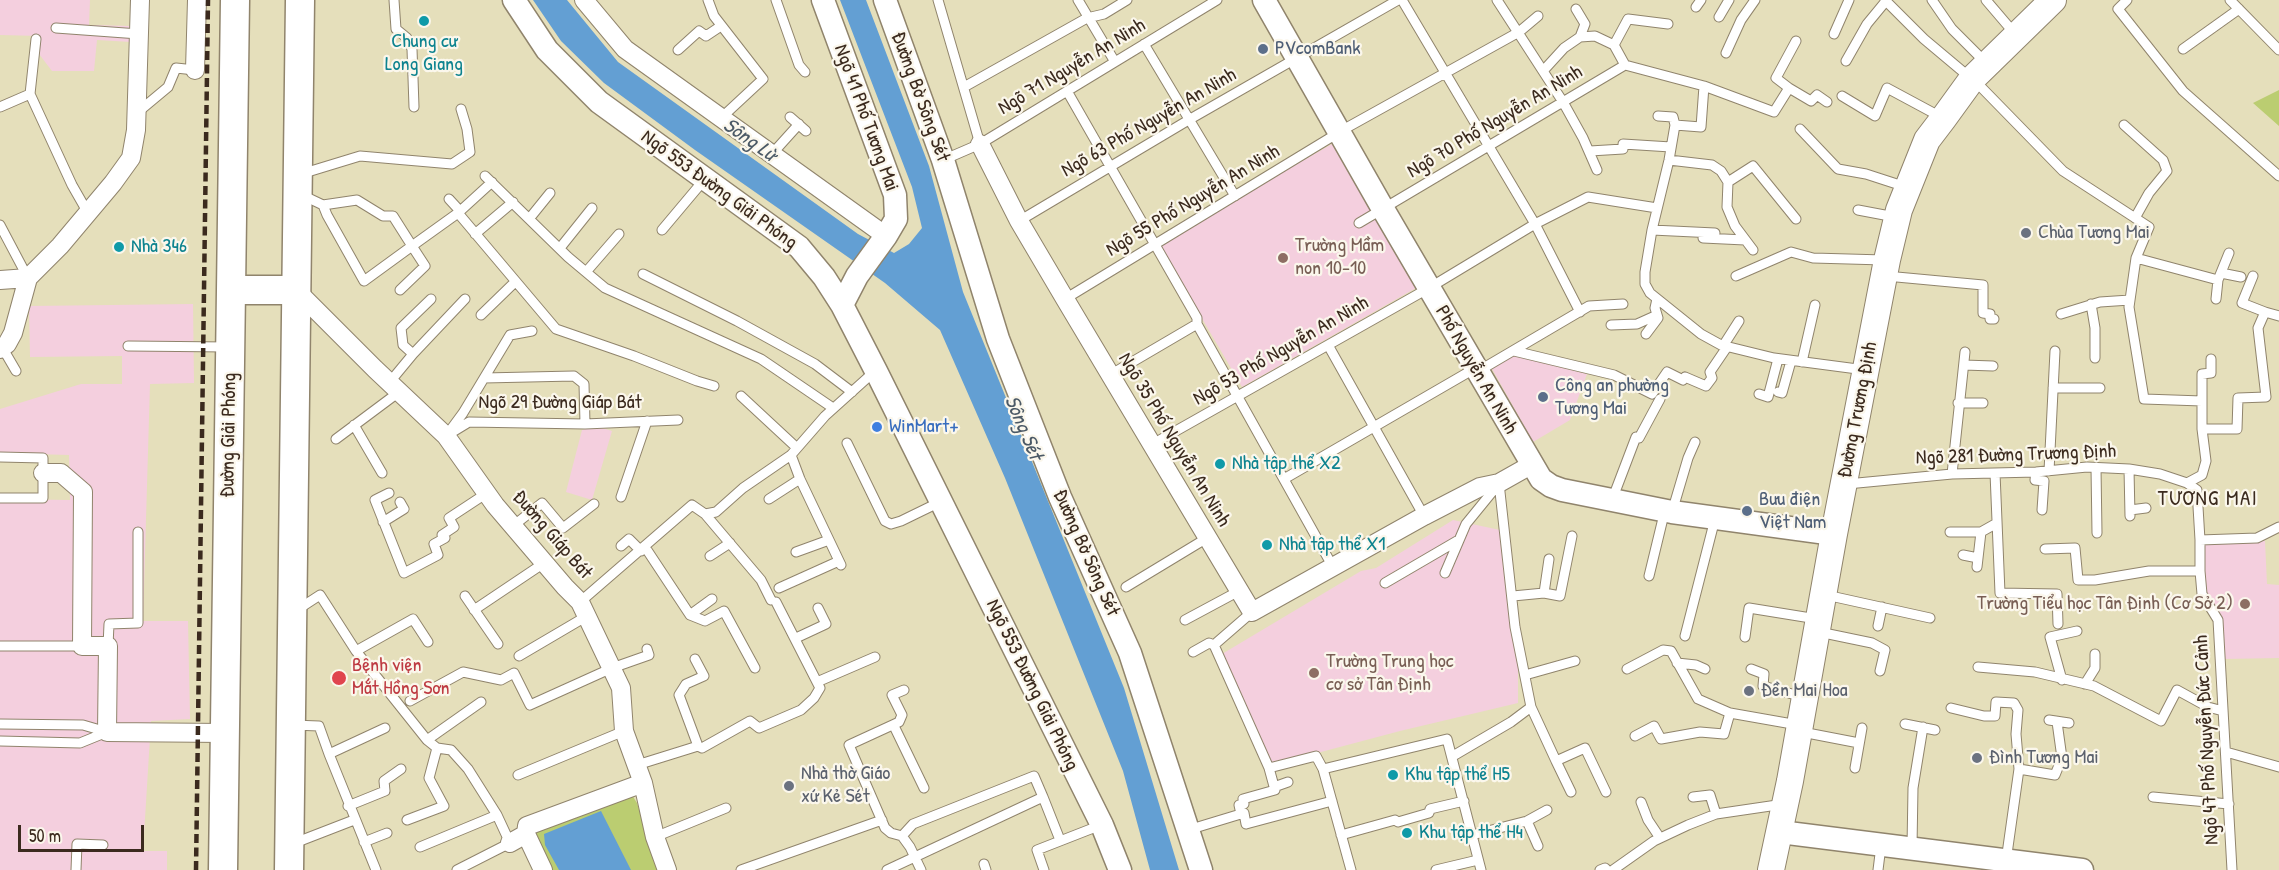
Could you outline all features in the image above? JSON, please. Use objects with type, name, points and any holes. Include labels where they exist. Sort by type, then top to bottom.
[{"type":"main road","name":"Đường Giải Phóng","points":[[223,870],[235,0]]},
{"type":"main road","points":[[289,857],[300,0]]},
{"type":"main road","name":"Đường Trương Định","points":[[1772,870],[1834,534],[1885,268],[1897,218],[1927,140],[1942,119],[1980,72],[2053,0]]},
{"type":"main road","points":[[231,290],[296,290]]},
{"type":"street","points":[[1,348],[7,344],[13,333],[28,278],[60,246],[113,183],[130,158],[136,130],[140,0]]},
{"type":"street","points":[[195,70],[197,0]]},
{"type":"street","name":"Ngõ 553 Đường Giải Phóng","points":[[514,0],[547,50],[599,102],[799,247],[824,277],[842,305],[876,371],[1102,825],[1120,870]]},
{"type":"street","points":[[584,0],[625,49],[886,236]]},
{"type":"street","name":"Ngõ 41 Phố Tương Mai","points":[[823,0],[895,195],[896,219],[857,276],[842,305]]},
{"type":"street","name":"Đường Bờ Sông Sét","points":[[885,0],[943,160],[998,339],[1060,497],[1130,653],[1201,870]]},
{"type":"street","name":"Phố Nguyễn An Ninh","points":[[1264,0],[1540,479],[1551,486],[1668,511],[1834,534]]},
{"type":"street","name":"Ngõ 35 Phố Nguyễn An Ninh","points":[[980,144],[1019,221],[1252,612]]},
{"type":"street","points":[[0,280],[28,278]]},
{"type":"street","name":"Đường Giáp Bát","points":[[296,290],[446,436],[513,526],[584,609],[621,688],[624,731],[643,783],[655,837],[667,870]]},
{"type":"street","points":[[1252,612],[1424,516],[1480,487],[1499,483],[1531,465]]},
{"type":"street","points":[[43,473],[62,472],[83,492],[82,646],[108,646],[107,732],[225,733]]},
{"type":"street","points":[[539,868],[526,834],[527,826],[643,783]]},
{"type":"street","points":[[1779,832],[2082,870]]},
{"type":"street","points":[[510,843],[526,834]]},
{"type":"lane","points":[[394,0],[396,29],[407,38],[412,49],[414,107]]},
{"type":"lane","points":[[708,0],[714,16],[763,79],[720,119]]},
{"type":"lane","points":[[776,0],[799,65],[805,72]]},
{"type":"lane","name":"Ngõ 35 Phố Nguyễn An Ninh","points":[[938,0],[980,144]]},
{"type":"lane","points":[[1078,0],[1115,62]]},
{"type":"lane","points":[[964,87],[1087,18],[1104,14],[1127,0]]},
{"type":"lane","name":"Ngõ 71 Nguyễn An Ninh","points":[[943,160],[980,144],[1217,0]]},
{"type":"lane","points":[[1400,0],[1535,224],[1580,312]]},
{"type":"lane","name":"Ngõ 63 Phố Nguyễn An Ninh","points":[[1019,221],[1297,57],[1400,0]]},
{"type":"lane","points":[[1497,0],[1563,102],[1590,151],[1597,170]]},
{"type":"lane","points":[[1719,17],[1729,0]]},
{"type":"lane","points":[[1726,53],[1741,20],[1755,0]]},
{"type":"lane","points":[[1834,34],[1849,0]]},
{"type":"lane","points":[[1846,61],[1867,24],[1885,0],[1924,39],[1980,72]]},
{"type":"lane","points":[[1932,0],[1980,72],[2063,171],[2149,227],[2136,258],[2129,307],[2144,399],[2202,401]]},
{"type":"lane","points":[[1986,0],[2017,36]]},
{"type":"lane","points":[[2127,0],[2118,9],[2183,91],[2279,176]]},
{"type":"lane","points":[[2183,50],[2235,3],[2279,50]]},
{"type":"lane","points":[[1576,9],[1585,24],[1580,37]]},
{"type":"lane","name":"Ngõ 55 Phố Nguyễn An Ninh","points":[[1065,300],[1339,133],[1519,32],[1538,16]]},
{"type":"lane","points":[[1614,45],[1628,20],[1668,24]]},
{"type":"lane","points":[[678,50],[699,31],[706,36],[721,26]]},
{"type":"lane","points":[[56,28],[139,34]]},
{"type":"lane","points":[[1543,71],[1564,48],[1580,37],[1595,36],[1614,45],[1625,65],[1704,86],[1774,112],[1789,87]]},
{"type":"lane","points":[[36,39],[30,94],[72,185],[88,213]]},
{"type":"lane","points":[[1796,41],[1776,78],[1811,100],[1817,95],[1827,102]]},
{"type":"lane","points":[[1144,44],[1235,196]]},
{"type":"lane","name":"Ngõ 70 Phố Nguyễn An Ninh","points":[[1359,223],[1625,65]]},
{"type":"lane","points":[[136,114],[168,87],[176,68],[195,70]]},
{"type":"lane","points":[[1675,125],[1701,127],[1704,86]]},
{"type":"lane","points":[[1842,96],[1875,116],[1887,88],[1923,106],[1942,119]]},
{"type":"lane","points":[[1068,91],[1197,318],[1197,324],[1333,567]]},
{"type":"lane","points":[[0,107],[30,94]]},
{"type":"lane","points":[[461,110],[467,129],[470,152],[452,164],[360,156],[298,184],[323,205],[364,281],[459,212],[489,179],[605,288],[761,359],[833,408]]},
{"type":"lane","points":[[1658,116],[1673,117],[1675,125],[1652,230],[1645,284],[1650,293],[1701,334],[1725,346],[1778,359],[1866,370]]},
{"type":"lane","points":[[771,155],[802,128],[790,117]]},
{"type":"lane","points":[[2124,125],[2163,160],[2168,171],[2149,193],[2135,218]]},
{"type":"lane","points":[[1800,129],[1838,169],[1866,174],[1907,188]]},
{"type":"lane","points":[[1590,151],[1623,149],[1623,144],[1671,147]]},
{"type":"lane","points":[[1669,160],[1712,165],[1721,171],[1728,182],[1727,207],[1735,226],[1753,250]]},
{"type":"lane","points":[[1728,182],[1753,166],[1796,219]]},
{"type":"lane","points":[[1836,180],[1838,169]]},
{"type":"lane","points":[[662,230],[705,178]]},
{"type":"lane","points":[[529,219],[550,193]]},
{"type":"lane","name":"Ngõ 53 Phố Nguyễn An Ninh","points":[[1151,445],[1429,288],[1535,224],[1588,197],[1657,208]]},
{"type":"lane","points":[[323,205],[357,200],[383,216],[393,216],[425,266],[400,290]]},
{"type":"lane","points":[[449,200],[556,329],[714,386]]},
{"type":"lane","points":[[476,234],[513,202]]},
{"type":"lane","points":[[560,248],[592,207]]},
{"type":"lane","points":[[1858,210],[1897,218]]},
{"type":"lane","points":[[0,225],[28,278]]},
{"type":"lane","points":[[1652,230],[1714,232]]},
{"type":"lane","points":[[1691,232],[1691,238],[1745,240]]},
{"type":"lane","points":[[586,272],[619,234]]},
{"type":"lane","points":[[1736,276],[1791,252],[1813,258],[1983,285],[1983,313],[1990,315],[1990,319],[1994,319]]},
{"type":"lane","points":[[2216,299],[2219,276],[2229,253]]},
{"type":"lane","points":[[2136,258],[2219,276],[2241,277]]},
{"type":"lane","points":[[643,274],[737,321],[815,364],[852,392]]},
{"type":"lane","points":[[2253,276],[2242,303],[2279,316]]},
{"type":"lane","points":[[482,315],[515,282]]},
{"type":"lane","points":[[413,354],[403,345],[401,328],[431,299]]},
{"type":"lane","points":[[1646,334],[1658,318],[1655,308],[1657,299]]},
{"type":"lane","points":[[336,440],[394,387],[413,354],[465,300]]},
{"type":"lane","points":[[2061,315],[2091,304],[2130,300]]},
{"type":"lane","points":[[1284,479],[1476,369],[1487,366],[1514,351],[1589,306],[1623,304]]},
{"type":"lane","points":[[2091,304],[2096,358]]},
{"type":"lane","points":[[1802,362],[1815,305]]},
{"type":"lane","points":[[2202,429],[2237,429],[2238,398],[2266,397],[2258,328],[2265,312]]},
{"type":"lane","points":[[1611,325],[1637,324],[1657,315]]},
{"type":"lane","points":[[1514,351],[1614,375],[1652,394],[1666,372],[1683,380],[1685,377],[1706,386],[1712,378],[1710,372],[1738,321]]},
{"type":"lane","points":[[1110,375],[1197,324]]},
{"type":"lane","points":[[446,436],[464,413],[510,335],[532,331]]},
{"type":"lane","points":[[1328,345],[1424,516]]},
{"type":"lane","points":[[129,346],[230,347]]},
{"type":"lane","points":[[1,348],[16,371]]},
{"type":"lane","points":[[2049,471],[2055,351]]},
{"type":"lane","points":[[1952,474],[1965,352]]},
{"type":"lane","points":[[1759,394],[1768,397],[1778,359]]},
{"type":"lane","points":[[2187,483],[2202,475],[2206,461],[2202,429],[2202,374],[2211,373],[2211,359]]},
{"type":"lane","points":[[1778,392],[1782,393],[1791,361]]},
{"type":"lane","points":[[1964,365],[1993,366]]},
{"type":"lane","points":[[705,514],[716,512],[743,488],[794,451],[833,408],[876,371]]},
{"type":"lane","points":[[484,378],[574,376],[584,384],[585,424]]},
{"type":"lane","points":[[2054,388],[2100,388]]},
{"type":"lane","points":[[741,396],[794,451],[800,479],[840,562],[779,588]]},
{"type":"lane","points":[[1612,500],[1636,437],[1639,438],[1660,399]]},
{"type":"lane","points":[[1958,403],[1983,403]]},
{"type":"lane","name":"Ngõ 29 Đường Giáp Bát","points":[[446,436],[470,422],[585,424],[678,420]]},
{"type":"lane","points":[[621,497],[647,421]]},
{"type":"lane","points":[[354,425],[382,473]]},
{"type":"lane","points":[[1649,576],[1668,511],[1695,442]]},
{"type":"lane","points":[[847,443],[885,521],[891,524],[901,521],[940,502]]},
{"type":"lane","points":[[0,457],[44,458],[43,498],[0,498]]},
{"type":"lane","points":[[2096,468],[2097,533]]},
{"type":"lane","name":"Ngõ 281 Đường Trương Định","points":[[1844,484],[1952,474],[2096,468],[2129,469],[2160,474],[2187,483]]},
{"type":"lane","points":[[2129,469],[2130,513],[2146,508]]},
{"type":"lane","points":[[2036,472],[2035,480],[2044,481],[2042,510]]},
{"type":"lane","points":[[1995,473],[2000,593],[2057,594],[2058,624]]},
{"type":"lane","points":[[769,499],[800,479]]},
{"type":"lane","points":[[1445,573],[1466,524],[1499,483]]},
{"type":"lane","points":[[1499,483],[1515,627],[1531,707],[1571,792]]},
{"type":"lane","points":[[2187,483],[2197,489],[2200,540],[2257,538],[2279,527]]},
{"type":"lane","points":[[389,493],[375,500],[404,573],[438,555],[434,544],[445,538],[442,534],[454,527],[449,518],[487,493]]},
{"type":"lane","points":[[383,522],[404,509],[400,502]]},
{"type":"lane","points":[[513,526],[542,502],[563,528],[594,504]]},
{"type":"lane","points":[[519,656],[584,609],[643,549],[692,505],[705,514],[761,580],[796,638],[820,688],[814,698],[801,710],[759,728],[750,721],[702,748],[698,746],[637,765]]},
{"type":"lane","points":[[1685,636],[1715,519]]},
{"type":"lane","points":[[1950,532],[1981,532],[1997,523]]},
{"type":"lane","points":[[108,646],[110,624],[138,623],[138,532]]},
{"type":"lane","points":[[1963,555],[1977,562],[1981,532]]},
{"type":"lane","points":[[1513,596],[1544,593],[1560,596],[1572,536]]},
{"type":"lane","points":[[1126,587],[1207,538]]},
{"type":"lane","points":[[621,546],[629,539],[643,549],[690,615],[705,621],[724,611],[755,668]]},
{"type":"lane","points":[[796,552],[829,540]]},
{"type":"lane","name":"Ngõ 47 Phố Nguyễn Đức Cảnh","points":[[2200,540],[2202,594],[2218,620],[2232,870]]},
{"type":"lane","points":[[1385,583],[1457,541]]},
{"type":"lane","points":[[710,556],[730,543]]},
{"type":"lane","points":[[2045,549],[2075,548],[2078,580],[2095,580],[2149,571],[2200,571]]},
{"type":"lane","points":[[1544,593],[1549,559]]},
{"type":"lane","points":[[474,610],[544,562]]},
{"type":"lane","points":[[1185,620],[1239,591]]},
{"type":"lane","points":[[292,613],[320,594],[356,651],[427,740],[437,748],[451,750],[463,762],[497,815],[510,843],[457,870]]},
{"type":"lane","points":[[1824,594],[1930,618]]},
{"type":"lane","points":[[465,596],[498,644]]},
{"type":"lane","points":[[690,615],[712,599]]},
{"type":"lane","points":[[1878,626],[1882,607]]},
{"type":"lane","points":[[796,638],[826,624],[818,608]]},
{"type":"lane","points":[[1745,637],[1749,608],[1818,625],[1886,650],[1881,671]]},
{"type":"lane","points":[[1214,645],[1252,612]]},
{"type":"lane","points":[[356,651],[413,619],[428,642]]},
{"type":"lane","points":[[2062,680],[2050,637],[2078,631]]},
{"type":"lane","points":[[1193,652],[1209,643],[1214,645],[1269,768],[1275,790],[1243,799],[1244,804],[1239,805],[1241,814]]},
{"type":"lane","points":[[0,646],[82,646]]},
{"type":"lane","points":[[410,702],[464,672],[501,680],[514,673],[530,705],[612,668],[649,655],[647,649]]},
{"type":"lane","points":[[1627,669],[1663,650],[1671,651],[1698,699],[1730,713],[1859,743]]},
{"type":"lane","points":[[2085,684],[2095,668],[2095,654]]},
{"type":"lane","points":[[817,682],[875,657]]},
{"type":"lane","points":[[695,659],[704,676],[686,684],[679,694],[698,746]]},
{"type":"lane","points":[[1525,675],[1575,661]]},
{"type":"lane","points":[[1677,663],[1696,665],[1705,669]]},
{"type":"lane","points":[[1978,667],[2035,672],[2094,686],[2161,721],[2177,690],[2208,707],[2223,711]]},
{"type":"lane","points":[[1750,669],[1764,674],[1763,686],[1805,698]]},
{"type":"lane","points":[[904,690],[892,695],[902,715],[899,722],[849,745],[885,828],[891,833],[902,836],[921,870]]},
{"type":"lane","points":[[427,740],[481,702]]},
{"type":"lane","points":[[1951,708],[1984,716],[1995,716],[1996,702],[2014,703],[2018,710],[2016,734],[2019,769],[2006,861]]},
{"type":"lane","points":[[1453,756],[1511,722],[1531,707]]},
{"type":"lane","points":[[1635,736],[1654,726],[1660,739],[1700,732],[1724,734],[1730,713]]},
{"type":"lane","points":[[2019,769],[2055,775],[2062,758],[2053,721],[2069,723]]},
{"type":"lane","points":[[0,724],[83,725],[107,732]]},
{"type":"lane","points":[[290,724],[319,726],[348,806],[376,870]]},
{"type":"lane","points":[[1905,724],[1935,730]]},
{"type":"lane","points":[[894,726],[924,788]]},
{"type":"lane","points":[[1912,849],[1913,788],[1923,727]]},
{"type":"lane","points":[[329,754],[386,728]]},
{"type":"lane","points":[[1855,768],[1862,728]]},
{"type":"lane","points":[[518,775],[624,731]]},
{"type":"lane","points":[[0,741],[80,743],[107,732]]},
{"type":"lane","points":[[1323,769],[1447,739],[1480,870]]},
{"type":"lane","points":[[407,820],[444,806],[429,778],[437,748]]},
{"type":"lane","points":[[1556,761],[1585,748],[1606,792]]},
{"type":"lane","points":[[2226,752],[2279,767]]},
{"type":"lane","points":[[1269,768],[1316,756],[1323,769],[1351,870]]},
{"type":"lane","points":[[348,806],[386,791],[384,781],[401,769]]},
{"type":"lane","points":[[902,836],[913,824],[1034,776],[1060,840]]},
{"type":"lane","points":[[1274,787],[1288,782]]},
{"type":"lane","points":[[1693,797],[1710,795],[1716,814]]},
{"type":"lane","points":[[887,870],[1043,797]]},
{"type":"lane","points":[[2153,797],[2229,804]]},
{"type":"lane","points":[[1188,830],[1244,813],[1246,824],[1332,801]]},
{"type":"lane","points":[[1341,835],[1395,820],[1398,822],[1429,813],[1430,809],[1464,801]]},
{"type":"lane","points":[[1641,802],[1652,828],[1660,838]]},
{"type":"lane","points":[[1613,870],[1660,838],[1716,814],[1785,804]]},
{"type":"lane","points":[[655,837],[726,808]]},
{"type":"lane","points":[[1472,835],[1527,821],[1547,810]]},
{"type":"lane","points":[[420,847],[497,815]]},
{"type":"lane","points":[[289,857],[354,820]]},
{"type":"lane","points":[[741,870],[882,820]]},
{"type":"lane","points":[[1527,821],[1538,846]]},
{"type":"lane","points":[[1044,870],[1037,850],[1102,825]]},
{"type":"lane","points":[[364,842],[387,833]]},
{"type":"lane","points":[[76,870],[77,844],[103,844]]},
{"type":"lane","points":[[1878,870],[1881,845]]},
{"type":"lane","points":[[1436,870],[1478,860]]},
{"type":"lane","points":[[1600,870],[1605,868],[1606,870]]},
{"type":"shaded area","points":[[0,0],[90,0],[89,25],[131,26],[131,42],[97,40],[94,71],[52,71],[39,54],[40,36],[0,35]]},
{"type":"shaded area","name":"Trường Mầm non 10-10","points":[[1332,144],[1370,209],[1371,217],[1377,221],[1416,288],[1242,387],[1158,243]]},
{"type":"shaded area","points":[[193,304],[194,383],[150,384],[143,621],[188,621],[190,719],[151,721],[143,851],[167,851],[167,870],[0,870],[0,499],[70,500],[69,455],[0,453],[0,409],[81,384],[122,384],[122,356],[30,357],[29,306]]},
{"type":"shaded area","name":"Công an phường Tương Mai","points":[[1514,355],[1587,374],[1570,420],[1533,442],[1491,367]]},
{"type":"shaded area","points":[[596,426],[612,431],[592,500],[566,492],[582,430]]},
{"type":"shaded area","points":[[1453,520],[1500,530],[1518,659],[1518,703],[1272,765],[1222,654],[1361,571],[1376,568]]},
{"type":"shaded area","name":"Trường Tiểu học Tân Định (Cơ Sở 2)","points":[[2265,541],[2267,584],[2279,585],[2279,658],[2224,659],[2219,618],[2204,591],[2202,543]]},
{"type":"green space","points":[[2279,90],[2279,126],[2253,103]]},
{"type":"green space","points":[[632,795],[637,803],[659,870],[546,870],[529,828]]},
{"type":"water","points":[[533,0],[567,0],[618,62],[858,234],[894,253],[909,244],[922,228],[912,187],[840,0],[866,0],[929,166],[963,292],[1124,688],[1179,870],[1150,870],[1123,771],[1005,478],[940,330],[885,283],[695,150],[604,83],[561,41]]},
{"type":"water","points":[[601,811],[631,870],[559,870],[545,845],[544,834]]},
{"type":"railway","points":[[196,870],[208,0]]},
{"type":"place","name":"Chung cư Long Giang","points":[[424,21]]},
{"type":"place","name":"PVcomBank","points":[[1263,49]]},
{"type":"place","name":"Chùa Tương Mai","points":[[2026,233]]},
{"type":"place","name":"Nhà 346","points":[[119,247]]},
{"type":"place","name":"Trường Mầm non 10-10","points":[[1283,258]]},
{"type":"place","name":"Công an phường Tương Mai","points":[[1543,397]]},
{"type":"place","name":"WinMart+","points":[[877,427]]},
{"type":"place","name":"Nhà tập thể X2","points":[[1220,464]]},
{"type":"place","name":"Bưu điện Việt Nam","points":[[1747,511]]},
{"type":"place","name":"Nhà tập thể X1","points":[[1267,545]]},
{"type":"place","name":"Trường Tiểu học Tân Định (Cơ Sở 2)","points":[[2245,604]]},
{"type":"place","name":"Trường Trung học cơ sở Tân Định","points":[[1314,673]]},
{"type":"place","name":"Bệnh viện Mắt Hồng Sơn","points":[[339,678]]},
{"type":"place","name":"Đền Mai Hoa","points":[[1749,691]]},
{"type":"place","name":"Đình Tương Mai","points":[[1977,758]]},
{"type":"place","name":"Khu tập thể H5","points":[[1393,775]]},
{"type":"place","name":"Nhà thờ Giáo xứ Kẻ Sét","points":[[789,786]]},
{"type":"place","name":"Khu tập thể H4","points":[[1407,833]]},
{"type":"district","name":"TƯƠNG MAI","points":[[2208,499]]},
{"type":"water label","name":"Sông Lừ","points":[[749,140]]},
{"type":"water label","name":"Sông Sét","points":[[1023,428]]}]
